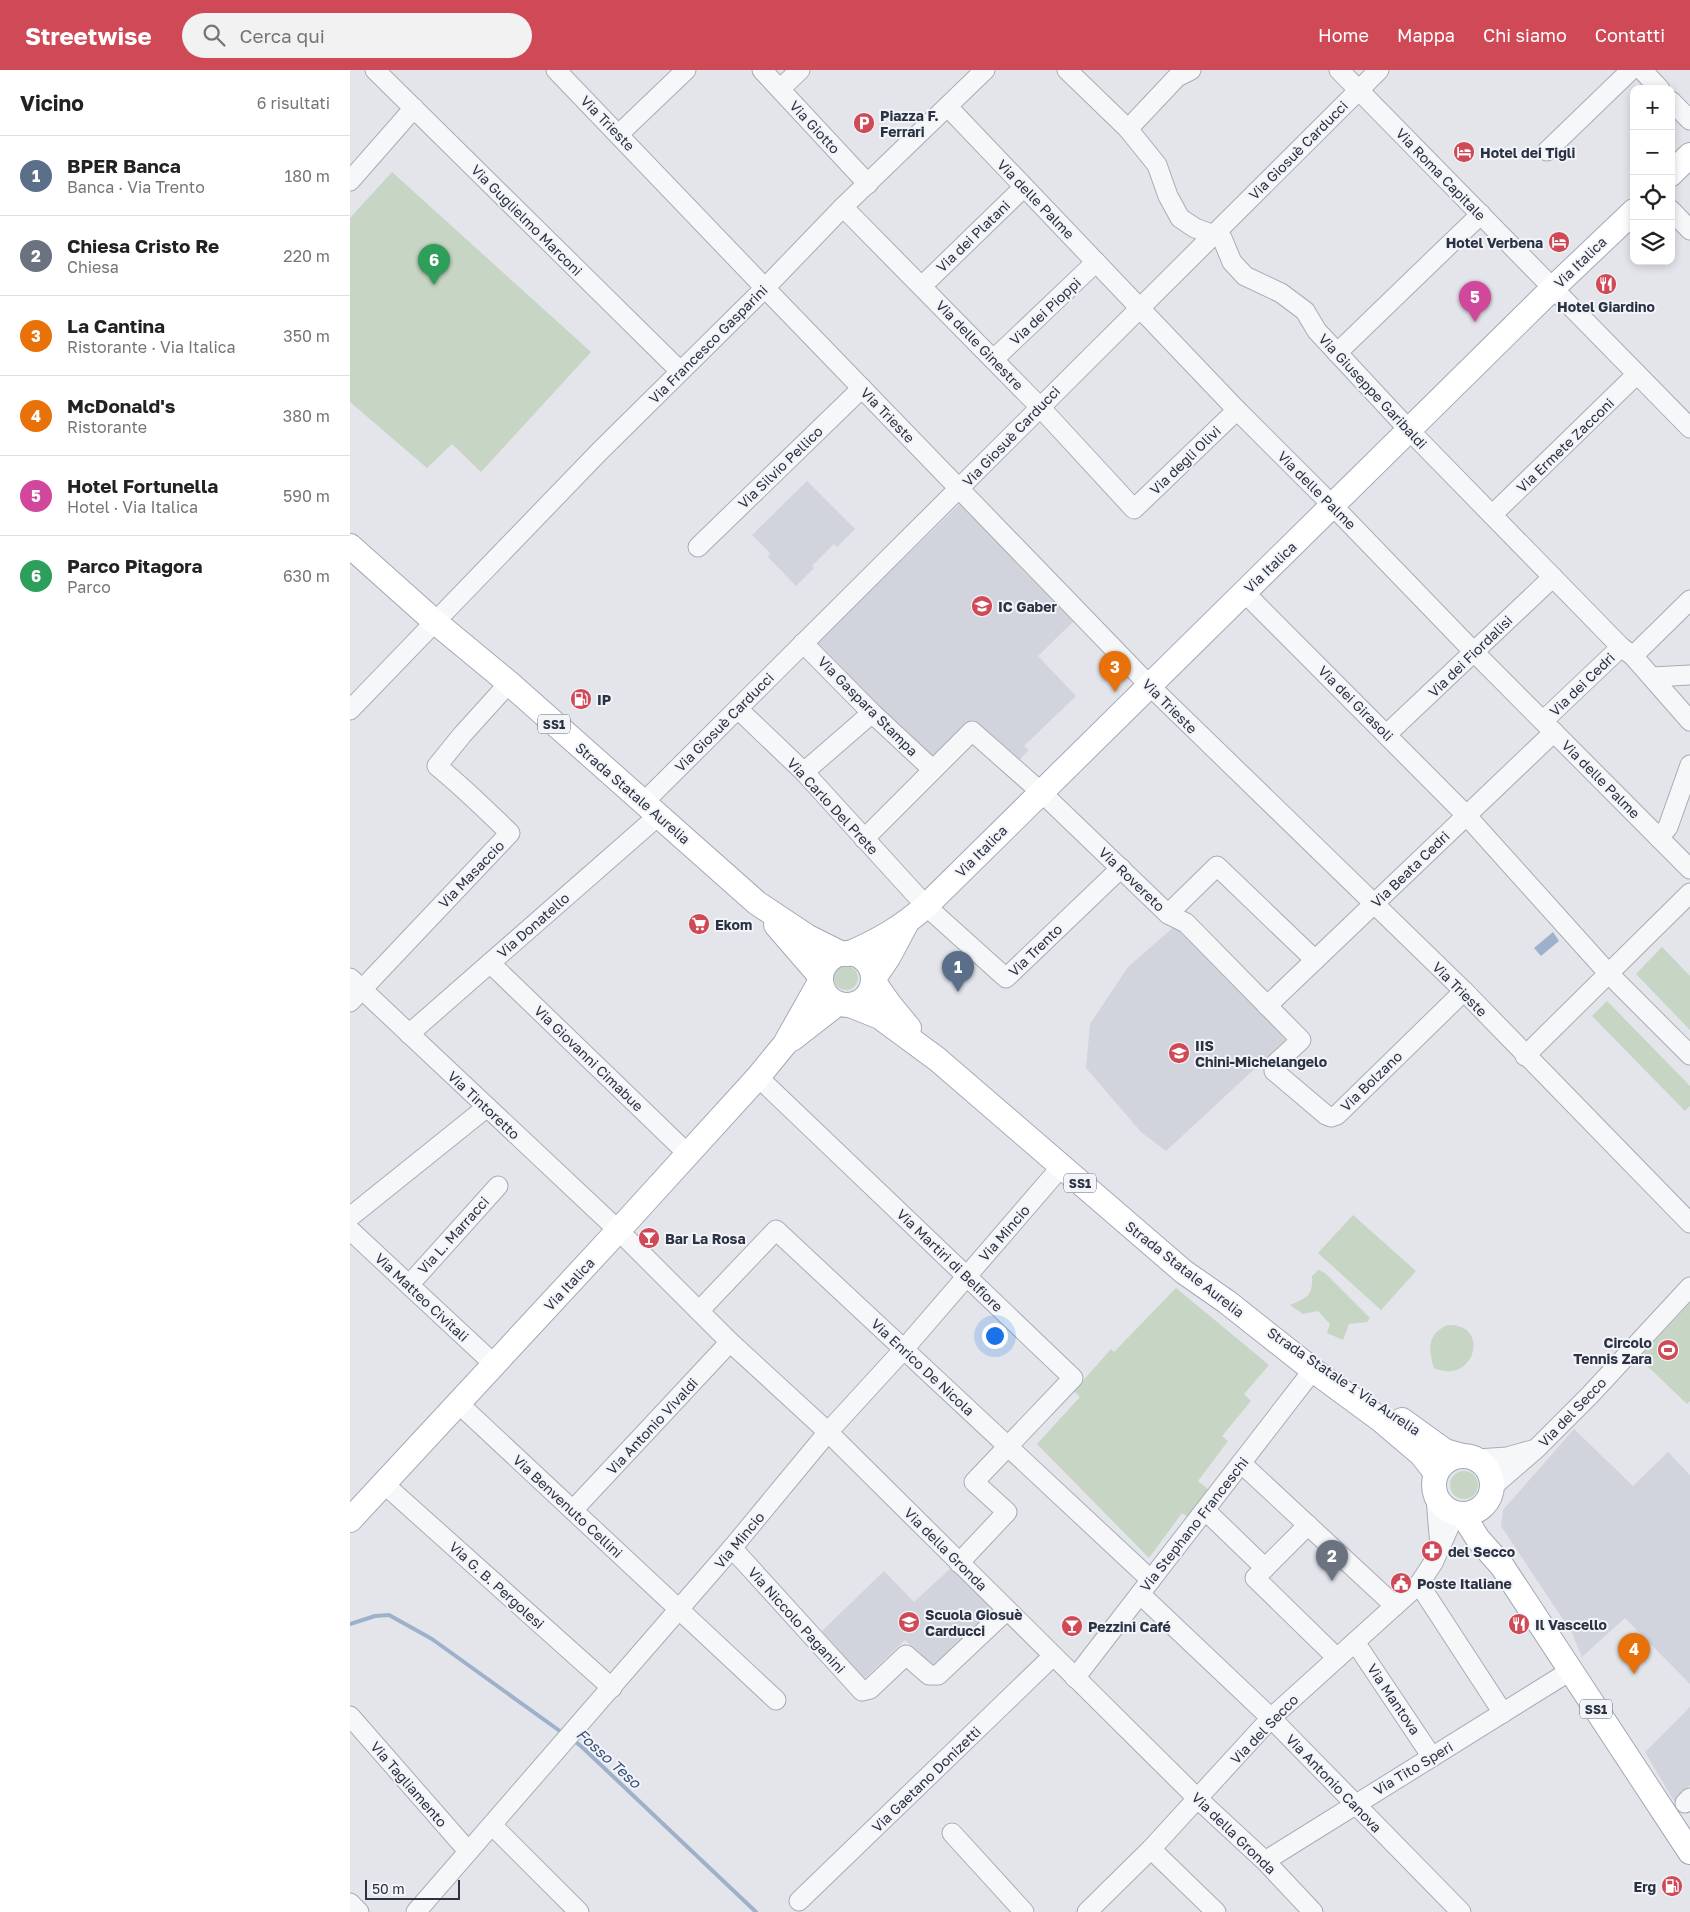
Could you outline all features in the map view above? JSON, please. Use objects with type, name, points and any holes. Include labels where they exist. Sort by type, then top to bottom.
[{"type":"main road","points":[[1675,170],[1690,155]]},
{"type":"main road","name":"Via Italica","points":[[845,954],[877,941],[906,923],[926,906],[1553,288],[1630,215]]},
{"type":"main road","name":"Strada Statale Aurelia","points":[[350,546],[757,903],[808,937],[845,954]]},
{"type":"main road","name":"Strada Statale Aurelia","points":[[757,903],[821,979]]},
{"type":"main road","name":"Via Italica","points":[[873,981],[889,956],[906,923]]},
{"type":"main road","points":[[845,954],[863,959],[868,965],[873,981],[871,990],[866,997],[859,1002],[844,1004],[826,994],[821,979],[824,966],[832,958],[845,954]]},
{"type":"main road","name":"Via Italica","points":[[357,1513],[619,1231],[758,1077],[785,1044],[821,979]]},
{"type":"main road","name":"Strada Statale Aurelia","points":[[873,981],[890,1005],[937,1059]]},
{"type":"main road","name":"Via Italica","points":[[785,1044],[844,1004]]},
{"type":"main road","name":"Strada Statale Aurelia","points":[[844,1004],[880,1017],[937,1059],[1184,1272],[1227,1302],[1313,1370],[1381,1420],[1421,1454],[1436,1473]]},
{"type":"main road","name":"Strada Statale 1 Via Aurelia","points":[[1227,1302],[1318,1362],[1445,1451],[1470,1457]]},
{"type":"main road","points":[[1436,1499],[1434,1490],[1436,1473],[1447,1460],[1470,1457]]},
{"type":"main road","name":"SS1","points":[[1470,1457],[1489,1471],[1490,1532],[1502,1566]]},
{"type":"main road","points":[[1459,1514],[1477,1511],[1490,1494]]},
{"type":"main road","name":"SS1","points":[[1436,1499],[1447,1510],[1459,1514],[1502,1566],[1690,1852]]},
{"type":"street","name":"Via Guglielmo Marconi","points":[[375,70],[680,371]]},
{"type":"street","name":"Via Trieste","points":[[556,70],[764,288],[1150,686],[1464,991],[1690,1224]]},
{"type":"street","points":[[619,134],[686,70]]},
{"type":"street","name":"Via Giotto","points":[[762,70],[868,184]]},
{"type":"street","points":[[780,89],[800,70]]},
{"type":"street","name":"Via Francesco Gasparini","points":[[353,701],[843,207],[985,70]]},
{"type":"street","points":[[1067,70],[1128,130],[1157,165],[1168,196],[1180,218],[1195,228],[1214,234]]},
{"type":"street","points":[[1128,130],[1177,77],[1192,70]]},
{"type":"street","name":"Via Roma Capitale","points":[[1339,70],[1690,428]]},
{"type":"street","name":"Via Giosuè Carducci","points":[[651,810],[738,709],[805,640],[1379,70]]},
{"type":"street","points":[[1547,151],[1631,70]]},
{"type":"street","points":[[1642,70],[1656,85]]},
{"type":"street","points":[[1675,104],[1690,120]]},
{"type":"street","name":"Via delle Palme","points":[[948,107],[1237,410],[1690,870]]},
{"type":"street","points":[[350,181],[414,108]]},
{"type":"street","name":"Via dei Platani","points":[[922,286],[1024,187]]},
{"type":"street","name":"Via delle Ginestre","points":[[843,207],[994,359],[1134,509]]},
{"type":"street","points":[[1337,353],[1481,214]]},
{"type":"street","points":[[1675,214],[1690,230]]},
{"type":"street","name":"Via Giuseppe Garibaldi","points":[[1214,234],[1222,238],[1232,262],[1246,276],[1281,293],[1305,311],[1317,331],[1410,431],[1627,651],[1690,721]]},
{"type":"street","name":"Via dei Pioppi","points":[[994,359],[1096,262]]},
{"type":"street","name":"Via Ermete Zacconi","points":[[1492,515],[1638,374]]},
{"type":"street","name":"Via Silvio Pellico","points":[[698,547],[862,388]]},
{"type":"street","name":"Via degli Olivi","points":[[1134,509],[1237,410]]},
{"type":"street","name":"Via dei Fiordalisi","points":[[1387,734],[1553,577]]},
{"type":"street","name":"Via dei Girasoli","points":[[1244,592],[1466,815],[1609,974],[1690,1055]]},
{"type":"street","name":"Via dei Cedri","points":[[1549,727],[1627,651],[1690,600]]},
{"type":"street","name":"Via Gaspara Stampa","points":[[805,640],[872,713],[932,769]]},
{"type":"street","points":[[1652,677],[1690,675]]},
{"type":"street","name":"Via Masaccio","points":[[354,990],[510,833],[465,788],[437,766],[462,734],[508,683]]},
{"type":"street","name":"Via Carlo Del Prete","points":[[738,709],[804,772],[926,906]]},
{"type":"street","points":[[804,772],[872,713]]},
{"type":"street","name":"Via Beata Cedri","points":[[1267,1006],[1466,815],[1549,727]]},
{"type":"street","name":"Via Rovereto","points":[[932,769],[972,731],[1041,792],[1168,914],[1186,923],[1267,1006]]},
{"type":"street","points":[[1659,838],[1668,827],[1690,765]]},
{"type":"street","points":[[864,838],[932,769]]},
{"type":"street","name":"Via Donatello","points":[[409,1034],[490,963],[651,810]]},
{"type":"street","points":[[1168,914],[1217,866],[1316,960]]},
{"type":"street","name":"Via Trento","points":[[926,906],[1006,978],[1121,868]]},
{"type":"street","points":[[1525,1056],[1690,892]]},
{"type":"street","name":"Via Giovanni Cimabue","points":[[490,963],[688,1154]]},
{"type":"street","name":"Via Tintoretto","points":[[354,990],[409,1034],[619,1231]]},
{"type":"street","name":"Via Bolzano","points":[[1267,1006],[1301,1040],[1274,1065],[1274,1071],[1326,1115],[1331,1117],[1337,1114],[1464,991]]},
{"type":"street","name":"Via Martiri di Belfiore","points":[[758,1077],[1073,1378],[1008,1446]]},
{"type":"street","points":[[350,1217],[487,1107]]},
{"type":"street","name":"Via Mincio","points":[[416,1912],[679,1610],[828,1432],[904,1349],[1061,1167]]},
{"type":"street","name":"Via L. Marracci","points":[[409,1285],[498,1186]]},
{"type":"street","name":"Via Matteo Civitali","points":[[350,1230],[495,1364]]},
{"type":"street","name":"Via Enrico De Nicola","points":[[700,1311],[776,1230],[1008,1446],[1145,1587]]},
{"type":"street","name":"Via della Gronda","points":[[619,1231],[730,1342],[828,1432],[1198,1799],[1265,1861],[1313,1912]]},
{"type":"street","name":"Via del Secco","points":[[1490,1494],[1590,1395],[1690,1287]]},
{"type":"street","name":"Via Antonio Vivaldi","points":[[573,1510],[730,1342]]},
{"type":"street","name":"Via Stephano Franceschi","points":[[1075,1678],[1313,1370]]},
{"type":"street","name":"Via Benvenuto Cellini","points":[[458,1403],[776,1700]]},
{"type":"street","points":[[959,1563],[1007,1512],[974,1482],[1008,1446]]},
{"type":"street","name":"Via del Secco","points":[[1470,1457],[1507,1457],[1536,1450]]},
{"type":"street","points":[[1241,1463],[1395,1606]]},
{"type":"street","name":"Via G. B. Pergolesi","points":[[383,1483],[612,1688]]},
{"type":"street","points":[[1436,1499],[1441,1547]]},
{"type":"street","points":[[1205,1510],[1265,1568]]},
{"type":"street","name":"Via del Secco","points":[[1087,1912],[1151,1849],[1271,1718],[1419,1584],[1459,1514]]},
{"type":"street","points":[[1308,1525],[1255,1578],[1338,1658]]},
{"type":"street","name":"Via Niccolo Paganini","points":[[732,1548],[862,1691],[870,1689],[906,1655],[929,1675],[938,1675],[1007,1610]]},
{"type":"street","points":[[1419,1584],[1503,1713]]},
{"type":"street","name":"Via Antonio Canova","points":[[1145,1587],[1461,1912]]},
{"type":"street","name":"Via Mantova","points":[[1355,1642],[1432,1757]]},
{"type":"street","name":"Via Gaetano Donizetti","points":[[798,1901],[1053,1656]]},
{"type":"street","name":"Via Tito Speri","points":[[1265,1861],[1562,1676]]},
{"type":"street","name":"Via Tagliamento","points":[[350,1716],[468,1851]]},
{"type":"street","points":[[492,1825],[579,1912]]},
{"type":"street","points":[[952,1833],[1024,1912]]},
{"type":"street","points":[[1151,1849],[1216,1912]]},
{"type":"street","points":[[350,1903],[359,1912]]},
{"type":"shaded area","points":[[807,481],[855,529],[837,547],[834,544],[812,566],[814,568],[796,586],[768,557],[770,553],[752,535]]},
{"type":"shaded area","points":[[962,502],[1076,619],[1038,656],[1076,696],[1024,746],[1029,750],[1015,764],[973,720],[931,760],[817,642]]},
{"type":"shaded area","name":"IIS Chini-Michelangelo","points":[[1177,924],[1288,1038],[1166,1151],[1141,1132],[1086,1068],[1090,1024],[1128,967]]},
{"type":"shaded area","points":[[1574,1429],[1633,1486],[1668,1452],[1690,1475],[1690,1684],[1625,1618],[1582,1657],[1572,1633],[1501,1526],[1503,1510]]},
{"type":"shaded area","name":"Scuola Giosuè Carducci","points":[[952,1567],[998,1614],[937,1667],[927,1662],[905,1640],[864,1679],[822,1631],[884,1571],[914,1602]]},
{"type":"shaded area","points":[[1690,1707],[1690,1785],[1674,1801],[1645,1752]]},
{"type":"green space","points":[[392,172],[591,352],[481,472],[452,444],[427,468],[350,402],[350,218]]},
{"type":"green space","points":[[1662,947],[1690,976],[1690,1030],[1636,974]]},
{"type":"green space","points":[[846,966],[855,969],[858,978],[855,987],[846,990],[837,987],[834,978],[837,969]]},
{"type":"green space","points":[[1607,1001],[1690,1086],[1690,1106],[1685,1111],[1592,1016]]},
{"type":"green space","points":[[1353,1215],[1416,1271],[1381,1310],[1318,1253]]},
{"type":"green space","points":[[1318,1270],[1325,1273],[1370,1318],[1367,1322],[1349,1324],[1343,1340],[1327,1333],[1330,1324],[1318,1311],[1303,1314],[1290,1305],[1308,1295],[1312,1276]]},
{"type":"green space","points":[[1176,1288],[1269,1365],[1244,1394],[1251,1401],[1222,1436],[1228,1441],[1198,1481],[1209,1490],[1188,1517],[1182,1513],[1149,1558],[1037,1444],[1080,1397],[1074,1391],[1111,1349],[1114,1352]]},
{"type":"green space","name":"Circolo Tennis Zara","points":[[1690,1303],[1690,1401],[1687,1404],[1639,1358]]},
{"type":"green space","points":[[1448,1325],[1461,1327],[1470,1333],[1473,1342],[1468,1362],[1460,1369],[1448,1371],[1434,1368],[1430,1349],[1436,1333]]},
{"type":"green space","points":[[1464,1471],[1474,1475],[1478,1485],[1474,1495],[1464,1499],[1454,1495],[1450,1485],[1454,1475]]},
{"type":"water","points":[[1553,932],[1559,941],[1541,956],[1534,948]]},
{"type":"waterway","name":"Fosso Teso","points":[[350,1624],[375,1616],[389,1615],[432,1639],[564,1734]]},
{"type":"waterway","name":"Fosso Teso","points":[[572,1739],[756,1912]]},
{"type":"place","name":"Piazza F. Ferrari","points":[[864,123]]},
{"type":"place","name":"Hotel dei Tigli","points":[[1464,152]]},
{"type":"place","name":"Hotel Verbena","points":[[1559,242]]},
{"type":"place","name":"Hotel Giardino","points":[[1606,284]]},
{"type":"place","name":"Parco Pitagora","points":[[434,285]]},
{"type":"place","name":"Hotel Fortunella","points":[[1475,322]]},
{"type":"place","name":"IC Gaber","points":[[982,606]]},
{"type":"place","name":"La Cantina","points":[[1115,692]]},
{"type":"place","name":"IP","points":[[581,699]]},
{"type":"place","name":"Ekom","points":[[699,924]]},
{"type":"place","name":"BPER Banca","points":[[958,992]]},
{"type":"place","name":"IIS Chini-Michelangelo","points":[[1179,1053]]},
{"type":"place","name":"Bar La Rosa","points":[[649,1238]]},
{"type":"place","name":"Circolo Tennis Zara","points":[[1668,1350]]},
{"type":"place","name":"del Secco","points":[[1432,1551]]},
{"type":"place","name":"Chiesa Cristo Re","points":[[1332,1581]]},
{"type":"place","name":"Poste Italiane","points":[[1401,1583]]},
{"type":"place","name":"Scuola Giosuè Carducci","points":[[909,1622]]},
{"type":"place","name":"Il Vascello","points":[[1519,1624]]},
{"type":"place","name":"Pezzini Café","points":[[1072,1626]]},
{"type":"place","name":"McDonald's","points":[[1634,1674]]},
{"type":"place","name":"Erg","points":[[1672,1886]]}]
